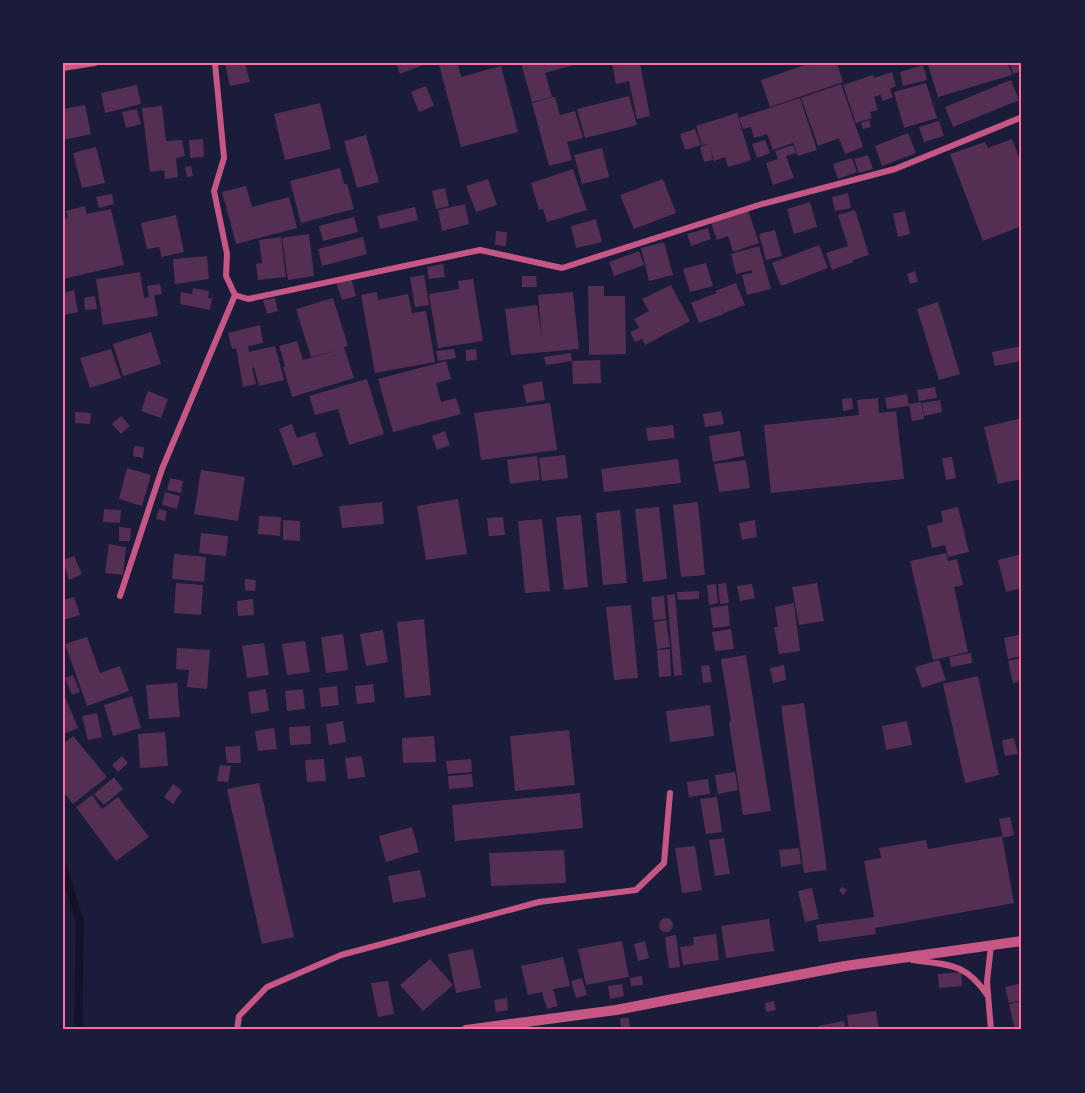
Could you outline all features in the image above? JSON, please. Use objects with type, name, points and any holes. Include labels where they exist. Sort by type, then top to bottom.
[{"type":"street","points":[[63,68],[95,63]]},
{"type":"street","points":[[215,63],[224,158],[214,191],[227,254],[226,276],[235,295],[248,299],[480,250],[562,268],[762,204],[895,168],[1022,117]]},
{"type":"street","points":[[120,596],[162,469],[235,295]]},
{"type":"street","points":[[237,1030],[239,1016],[267,987],[341,955],[539,902],[636,890],[664,863],[670,793]]},
{"type":"street","points":[[466,1030],[616,1010],[845,966],[1022,941]]},
{"type":"street","points":[[991,945],[987,982],[991,1030]]},
{"type":"street","points":[[902,958],[957,966],[978,980],[988,996]]},
{"type":"building","points":[[245,63],[250,82],[230,86],[225,64]]},
{"type":"building","points":[[396,63],[422,63],[423,65],[400,74]]},
{"type":"building","points":[[458,63],[461,77],[501,66],[518,132],[461,147],[439,65]]},
{"type":"building","points":[[521,63],[577,64],[545,73],[552,97],[532,102]]},
{"type":"building","points":[[612,63],[640,63],[650,116],[637,119],[629,81],[616,84]]},
{"type":"building","points":[[810,63],[837,63],[843,82],[770,107],[761,80]]},
{"type":"building","points":[[934,63],[1008,63],[1012,75],[938,97],[928,65]]},
{"type":"building","points":[[1010,63],[1022,63],[1022,71],[1013,74]]},
{"type":"building","points":[[923,65],[927,80],[903,86],[900,72]]},
{"type":"building","points":[[892,72],[896,86],[890,89],[893,97],[883,101],[879,92],[880,95],[874,97],[878,110],[870,112],[872,118],[856,123],[843,85],[873,75],[874,78]]},
{"type":"building","points":[[1011,80],[1019,100],[953,127],[945,107]]},
{"type":"building","points":[[926,83],[937,118],[904,128],[894,92]]},
{"type":"building","points":[[841,84],[863,147],[845,154],[839,138],[818,146],[801,98]]},
{"type":"building","points":[[137,85],[141,104],[105,113],[101,93]]},
{"type":"building","points":[[426,86],[434,106],[419,112],[411,92]]},
{"type":"building","points":[[629,96],[637,125],[585,138],[577,109]]},
{"type":"building","points":[[555,97],[560,115],[575,111],[583,138],[567,142],[572,160],[549,166],[532,103]]},
{"type":"building","points":[[800,98],[817,150],[798,156],[793,143],[773,150],[767,134],[754,138],[751,127],[743,129],[739,118]]},
{"type":"building","points":[[320,103],[331,149],[285,160],[274,114]]},
{"type":"building","points":[[85,105],[91,134],[63,140],[63,109]]},
{"type":"building","points":[[162,106],[166,141],[182,140],[185,156],[176,158],[178,177],[165,179],[164,170],[150,172],[142,108]]},
{"type":"building","points":[[137,109],[141,124],[126,128],[122,112]]},
{"type":"building","points":[[737,113],[751,160],[728,167],[725,157],[714,161],[710,147],[713,160],[704,162],[700,147],[709,144],[702,145],[696,126]]},
{"type":"building","points":[[869,120],[871,127],[863,129],[861,123]]},
{"type":"building","points":[[939,121],[944,136],[924,142],[919,127]]},
{"type":"building","points":[[695,129],[701,145],[685,150],[680,134]]},
{"type":"building","points":[[908,133],[916,153],[882,166],[875,146]]},
{"type":"building","points":[[366,135],[379,182],[357,188],[344,141]]},
{"type":"building","points":[[203,139],[204,157],[190,158],[189,140]]},
{"type":"building","points":[[1012,139],[1022,165],[1022,226],[983,241],[950,154],[985,142],[988,148]]},
{"type":"building","points":[[765,140],[770,153],[757,158],[752,144]]},
{"type":"building","points":[[793,145],[796,153],[786,156],[794,178],[773,185],[766,163],[778,159],[775,151]]},
{"type":"building","points":[[96,147],[105,183],[82,188],[73,153]]},
{"type":"building","points":[[602,148],[609,177],[582,184],[574,155]]},
{"type":"building","points":[[868,155],[873,169],[859,173],[854,159]]},
{"type":"building","points":[[852,158],[857,172],[838,179],[833,164]]},
{"type":"building","points":[[191,166],[193,176],[187,177],[185,167]]},
{"type":"building","points":[[340,168],[354,209],[301,223],[290,181]]},
{"type":"building","points":[[573,169],[587,210],[547,222],[543,209],[539,210],[531,183]]},
{"type":"building","points":[[488,179],[497,205],[476,212],[466,186]]},
{"type":"building","points":[[663,179],[676,213],[634,229],[620,195]]},
{"type":"building","points":[[246,186],[252,207],[289,197],[297,228],[236,244],[222,192]]},
{"type":"building","points":[[445,188],[449,206],[436,209],[432,191]]},
{"type":"building","points":[[848,193],[851,208],[835,211],[832,197]]},
{"type":"building","points":[[112,194],[114,204],[99,208],[96,197]]},
{"type":"building","points":[[810,202],[817,227],[794,234],[787,209]]},
{"type":"building","points":[[465,204],[469,224],[442,231],[438,210]]},
{"type":"building","points":[[85,206],[87,214],[111,209],[124,265],[63,279],[63,219],[68,218],[66,211]]},
{"type":"building","points":[[415,207],[418,220],[380,229],[377,216]]},
{"type":"building","points":[[748,210],[759,243],[733,252],[728,236],[717,240],[711,223]]},
{"type":"building","points":[[855,210],[869,255],[832,270],[826,253],[848,246],[838,215]]},
{"type":"building","points":[[905,211],[910,234],[898,237],[893,214]]},
{"type":"building","points":[[176,215],[184,252],[162,257],[159,247],[147,249],[141,223]]},
{"type":"building","points":[[354,217],[358,232],[323,241],[319,226]]},
{"type":"building","points":[[596,219],[602,242],[576,248],[571,226]]},
{"type":"building","points":[[708,228],[711,239],[691,246],[687,234]]},
{"type":"building","points":[[775,230],[782,256],[766,260],[759,234]]},
{"type":"building","points":[[496,231],[507,232],[506,246],[495,245]]},
{"type":"building","points":[[309,234],[314,276],[288,280],[282,238]]},
{"type":"building","points":[[281,237],[286,277],[258,280],[256,264],[262,263],[259,240]]},
{"type":"building","points":[[363,237],[367,254],[322,266],[318,249]]},
{"type":"building","points":[[664,242],[673,275],[649,281],[641,248]]},
{"type":"building","points":[[819,245],[828,268],[781,286],[772,263]]},
{"type":"building","points":[[759,246],[771,289],[747,295],[742,275],[752,273],[752,270],[736,274],[731,254]]},
{"type":"building","points":[[639,251],[644,265],[614,276],[609,262]]},
{"type":"building","points":[[207,256],[209,279],[175,284],[173,259]]},
{"type":"building","points":[[706,263],[713,286],[690,292],[683,269]]},
{"type":"building","points":[[443,264],[445,277],[429,279],[427,267]]},
{"type":"building","points":[[915,271],[918,282],[910,284],[907,274]]},
{"type":"building","points":[[140,272],[144,298],[149,297],[147,286],[160,284],[162,294],[154,295],[158,316],[103,325],[96,279]]},
{"type":"building","points":[[424,275],[429,305],[415,307],[410,277]]},
{"type":"building","points":[[522,276],[536,276],[537,287],[522,287]]},
{"type":"building","points":[[351,278],[356,296],[342,300],[336,282]]},
{"type":"building","points":[[473,279],[483,341],[438,348],[429,294],[459,289],[458,281]]},
{"type":"building","points":[[736,283],[745,305],[724,313],[719,302],[724,314],[699,323],[691,303]]},
{"type":"building","points":[[671,285],[690,321],[645,345],[642,339],[635,342],[630,332],[639,328],[634,319],[649,311],[642,299]]},
{"type":"building","points":[[588,286],[604,286],[604,296],[625,296],[626,354],[589,355]]},
{"type":"building","points":[[193,288],[209,291],[208,298],[212,298],[210,310],[180,304],[181,292],[192,294]]},
{"type":"building","points":[[74,290],[78,312],[63,315],[63,293]]},
{"type":"building","points":[[377,292],[378,300],[408,294],[412,313],[426,311],[435,362],[375,373],[361,295]]},
{"type":"building","points":[[573,292],[579,349],[511,355],[505,309],[537,305],[542,339],[538,295]]},
{"type":"building","points":[[95,296],[97,309],[85,310],[84,298]]},
{"type":"building","points":[[275,298],[278,311],[267,314],[263,300]]},
{"type":"building","points":[[333,298],[348,346],[344,347],[354,378],[292,397],[279,346],[297,341],[303,360],[339,350],[311,357],[296,309]]},
{"type":"building","points":[[938,302],[960,374],[939,380],[917,309]]},
{"type":"building","points":[[260,325],[263,343],[248,346],[249,352],[275,346],[284,380],[259,386],[254,367],[252,368],[256,384],[243,387],[236,348],[232,349],[228,333]]},
{"type":"building","points":[[151,332],[161,364],[123,376],[113,344]]},
{"type":"building","points":[[1022,346],[1022,361],[995,366],[992,352]]},
{"type":"building","points":[[111,349],[121,378],[90,388],[80,358]]},
{"type":"building","points":[[454,349],[456,358],[438,361],[436,351]]},
{"type":"building","points":[[476,349],[477,360],[466,361],[466,350]]},
{"type":"building","points":[[571,353],[572,361],[546,365],[544,357]]},
{"type":"building","points":[[600,360],[601,383],[573,384],[572,361]]},
{"type":"building","points":[[446,361],[451,379],[436,383],[441,402],[456,398],[461,414],[393,432],[378,379]]},
{"type":"building","points":[[367,379],[384,434],[349,445],[338,409],[315,415],[309,396]]},
{"type":"building","points":[[542,381],[545,400],[526,403],[523,385]]},
{"type":"building","points":[[935,387],[937,398],[919,401],[917,390]]},
{"type":"building","points":[[148,391],[168,399],[161,418],[141,411]]},
{"type":"building","points":[[907,394],[909,406],[887,409],[885,398]]},
{"type":"building","points":[[852,398],[853,409],[843,411],[842,399]]},
{"type":"building","points":[[878,398],[879,413],[896,411],[904,479],[771,493],[764,425],[859,415],[857,400]]},
{"type":"building","points":[[940,400],[942,412],[924,416],[922,403]]},
{"type":"building","points":[[921,402],[924,419],[912,421],[909,404]]},
{"type":"building","points":[[550,403],[557,450],[481,460],[474,413]]},
{"type":"building","points":[[721,411],[724,424],[705,427],[703,414]]},
{"type":"building","points":[[75,412],[91,413],[90,424],[75,423]]},
{"type":"building","points":[[121,416],[130,426],[121,434],[112,424]]},
{"type":"building","points":[[1022,418],[1022,479],[998,484],[984,427]]},
{"type":"building","points":[[292,424],[297,438],[315,432],[323,456],[293,466],[279,429]]},
{"type":"building","points":[[673,425],[675,438],[648,441],[646,428]]},
{"type":"building","points":[[445,431],[450,445],[437,450],[432,436]]},
{"type":"building","points":[[740,431],[744,456],[713,462],[709,436]]},
{"type":"building","points":[[134,446],[144,447],[143,458],[133,456]]},
{"type":"building","points":[[565,455],[568,478],[542,481],[539,458]]},
{"type":"building","points":[[537,456],[540,480],[510,484],[507,460]]},
{"type":"building","points":[[952,457],[956,478],[946,480],[942,458]]},
{"type":"building","points":[[678,459],[681,483],[604,492],[601,469]]},
{"type":"building","points":[[746,460],[750,488],[719,492],[714,464]]},
{"type":"building","points":[[127,468],[151,475],[142,506],[119,499]]},
{"type":"building","points":[[201,470],[245,477],[238,521],[194,514]]},
{"type":"building","points":[[170,478],[183,481],[181,493],[167,490]]},
{"type":"building","points":[[165,492],[180,496],[177,509],[162,505]]},
{"type":"building","points":[[458,499],[467,554],[426,560],[417,506]]},
{"type":"building","points":[[382,502],[384,524],[342,528],[339,506]]},
{"type":"building","points":[[698,502],[705,575],[681,577],[673,505]]},
{"type":"building","points":[[659,507],[667,579],[643,582],[635,509]]},
{"type":"building","points":[[958,507],[969,552],[948,557],[945,545],[932,548],[927,526],[943,522],[941,511]]},
{"type":"building","points":[[104,509],[121,510],[120,523],[103,522]]},
{"type":"building","points":[[159,509],[167,511],[165,521],[156,519]]},
{"type":"building","points":[[620,510],[627,583],[603,585],[596,513]]},
{"type":"building","points":[[581,515],[588,587],[564,590],[556,517]]},
{"type":"building","points":[[259,516],[281,517],[280,536],[258,534]]},
{"type":"building","points":[[503,517],[505,535],[489,536],[487,518]]},
{"type":"building","points":[[542,519],[550,591],[525,593],[518,521]]},
{"type":"building","points":[[283,520],[300,521],[300,541],[283,540]]},
{"type":"building","points":[[755,520],[757,537],[742,540],[739,523]]},
{"type":"building","points":[[119,527],[131,528],[130,541],[119,541]]},
{"type":"building","points":[[201,533],[228,536],[226,556],[199,553]]},
{"type":"building","points":[[109,544],[126,547],[123,575],[105,573]]},
{"type":"building","points":[[946,553],[948,561],[957,559],[963,585],[954,587],[968,652],[933,660],[910,561]]},
{"type":"building","points":[[174,554],[206,557],[204,582],[172,579]]},
{"type":"building","points":[[1022,554],[1022,588],[1006,592],[998,560]]},
{"type":"building","points":[[74,556],[82,574],[69,580],[63,560]]},
{"type":"building","points":[[245,579],[256,580],[255,591],[245,590]]},
{"type":"building","points":[[176,583],[203,585],[201,615],[174,613]]},
{"type":"building","points":[[726,583],[729,603],[720,604],[718,584]]},
{"type":"building","points":[[817,583],[824,621],[799,625],[792,587]]},
{"type":"building","points":[[716,584],[718,603],[709,605],[707,585]]},
{"type":"building","points":[[752,584],[755,598],[740,601],[737,586]]},
{"type":"building","points":[[699,591],[699,599],[678,600],[677,592]]},
{"type":"building","points":[[675,594],[682,675],[674,676],[667,595]]},
{"type":"building","points":[[664,596],[666,619],[653,620],[651,597]]},
{"type":"building","points":[[74,597],[80,615],[63,620],[63,600]]},
{"type":"building","points":[[253,599],[254,615],[238,616],[237,601]]},
{"type":"building","points":[[794,603],[800,651],[779,654],[774,627],[778,627],[775,607]]},
{"type":"building","points":[[631,605],[638,678],[614,680],[606,607]]},
{"type":"building","points":[[728,605],[730,626],[713,628],[710,608]]},
{"type":"building","points":[[424,619],[431,695],[405,698],[397,622]]},
{"type":"building","points":[[666,620],[670,647],[657,649],[654,622]]},
{"type":"building","points":[[731,629],[734,649],[715,651],[712,632]]},
{"type":"building","points":[[383,630],[388,662],[366,666],[360,634]]},
{"type":"building","points":[[343,634],[348,670],[326,673],[321,637]]},
{"type":"building","points":[[1022,634],[1022,656],[1008,659],[1004,638]]},
{"type":"building","points":[[87,637],[100,673],[120,666],[129,691],[87,706],[65,644]]},
{"type":"building","points":[[305,641],[310,672],[287,675],[282,644]]},
{"type":"building","points":[[264,643],[269,675],[247,678],[242,646]]},
{"type":"building","points":[[177,648],[210,650],[207,689],[187,687],[189,670],[176,669]]},
{"type":"building","points":[[670,649],[671,676],[659,677],[657,650]]},
{"type":"building","points":[[971,653],[972,663],[951,667],[949,657]]},
{"type":"building","points":[[746,655],[771,811],[743,815],[721,659]]},
{"type":"building","points":[[1022,658],[1022,681],[1013,683],[1008,661]]},
{"type":"building","points":[[939,660],[946,680],[922,688],[915,667]]},
{"type":"building","points":[[709,665],[712,682],[703,683],[701,666]]},
{"type":"building","points":[[784,665],[786,680],[773,683],[770,668]]},
{"type":"building","points":[[73,675],[80,692],[72,695],[65,678]]},
{"type":"building","points":[[978,676],[999,775],[965,783],[943,684]]},
{"type":"building","points":[[177,683],[180,717],[149,719],[146,685]]},
{"type":"building","points":[[373,684],[375,702],[357,704],[355,686]]},
{"type":"building","points":[[337,686],[339,705],[321,707],[319,688]]},
{"type":"building","points":[[266,689],[269,711],[251,714],[248,692]]},
{"type":"building","points":[[303,689],[305,709],[287,711],[285,691]]},
{"type":"building","points":[[63,692],[78,728],[63,734]]},
{"type":"building","points":[[132,696],[141,728],[113,736],[104,705]]},
{"type":"building","points":[[804,703],[827,870],[804,873],[781,706]]},
{"type":"building","points":[[710,705],[714,736],[670,742],[666,711]]},
{"type":"building","points":[[97,713],[102,737],[88,740],[82,716]]},
{"type":"building","points":[[343,721],[346,742],[329,745],[326,724]]},
{"type":"building","points":[[907,721],[912,745],[886,750],[882,726]]},
{"type":"building","points":[[310,726],[311,744],[290,745],[289,727]]},
{"type":"building","points":[[274,728],[277,749],[258,751],[255,731]]},
{"type":"building","points":[[569,730],[575,785],[515,791],[510,736]]},
{"type":"building","points":[[165,732],[168,766],[140,768],[138,734]]},
{"type":"building","points":[[73,736],[107,777],[73,804],[63,792],[63,744]]},
{"type":"building","points":[[434,736],[436,762],[403,763],[402,738]]},
{"type":"building","points":[[1014,738],[1018,754],[1005,756],[1002,740]]},
{"type":"building","points":[[240,746],[241,763],[227,763],[225,747]]},
{"type":"building","points":[[122,756],[128,763],[118,772],[112,765]]},
{"type":"building","points":[[362,756],[365,777],[348,779],[345,758]]},
{"type":"building","points":[[324,759],[326,781],[307,782],[305,760]]},
{"type":"building","points":[[471,759],[472,772],[448,774],[446,761]]},
{"type":"building","points":[[220,765],[231,766],[228,782],[217,781]]},
{"type":"building","points":[[735,772],[738,790],[718,794],[715,775]]},
{"type":"building","points":[[472,774],[473,787],[449,789],[448,776]]},
{"type":"building","points":[[114,777],[123,789],[104,805],[94,794]]},
{"type":"building","points":[[708,779],[710,794],[689,797],[687,782]]},
{"type":"building","points":[[259,783],[294,937],[262,944],[227,789]]},
{"type":"building","points":[[173,784],[182,791],[173,804],[164,797]]},
{"type":"building","points":[[580,793],[583,828],[455,841],[452,805]]},
{"type":"building","points":[[92,795],[102,809],[118,797],[149,837],[116,861],[76,807]]},
{"type":"building","points":[[717,797],[722,832],[706,834],[700,799]]},
{"type":"building","points":[[1010,817],[1014,835],[1003,838],[999,819]]},
{"type":"building","points":[[412,827],[419,852],[386,862],[379,836]]},
{"type":"building","points":[[1002,836],[1014,903],[875,928],[876,934],[819,942],[816,925],[874,917],[864,861],[881,858],[879,848],[926,840],[928,849]]},
{"type":"building","points":[[724,838],[730,874],[715,876],[709,840]]},
{"type":"building","points":[[695,846],[702,890],[682,893],[675,848]]},
{"type":"building","points":[[799,848],[801,864],[781,867],[779,850]]},
{"type":"building","points":[[564,850],[566,883],[491,886],[489,853]]},
{"type":"building","points":[[420,870],[426,897],[393,903],[388,876]]},
{"type":"building","points":[[842,887],[847,890],[843,895],[839,890]]},
{"type":"building","points":[[812,888],[819,919],[805,922],[798,891]]},
{"type":"building","points":[[663,918],[669,918],[673,925],[669,932],[663,932],[659,928],[659,922]]},
{"type":"building","points":[[769,919],[774,951],[726,958],[721,926]]},
{"type":"building","points":[[716,934],[719,960],[683,965],[680,947],[694,945],[693,937]]},
{"type":"building","points":[[676,935],[680,967],[669,968],[665,937]]},
{"type":"building","points":[[622,941],[629,977],[586,985],[578,949]]},
{"type":"building","points":[[645,941],[649,958],[638,961],[634,944]]},
{"type":"building","points":[[473,949],[481,988],[456,993],[448,954]]},
{"type":"building","points":[[563,957],[570,986],[553,989],[558,1006],[547,1009],[542,992],[528,995],[521,966]]},
{"type":"building","points":[[430,959],[453,985],[423,1011],[400,985]]},
{"type":"building","points":[[961,972],[962,986],[939,988],[938,974]]},
{"type":"building","points":[[642,976],[643,985],[631,986],[630,978]]},
{"type":"building","points":[[582,978],[587,995],[576,998],[571,981]]},
{"type":"building","points":[[388,981],[394,1014],[378,1017],[371,983]]},
{"type":"building","points":[[1022,983],[1022,1000],[1009,1003],[1005,987]]},
{"type":"building","points":[[622,984],[624,996],[610,999],[608,986]]},
{"type":"building","points":[[507,998],[508,1010],[496,1012],[494,1000]]},
{"type":"building","points":[[774,1001],[776,1010],[766,1012],[765,1003]]},
{"type":"building","points":[[1022,1001],[1022,1030],[1015,1030],[1009,1004]]},
{"type":"building","points":[[876,1011],[879,1030],[849,1030],[847,1015]]},
{"type":"building","points":[[620,1018],[629,1018],[630,1030],[621,1030]]},
{"type":"building","points":[[844,1021],[846,1030],[819,1030],[818,1026]]},
{"type":"waterway","points":[[63,867],[80,922],[78,1030]]}]
